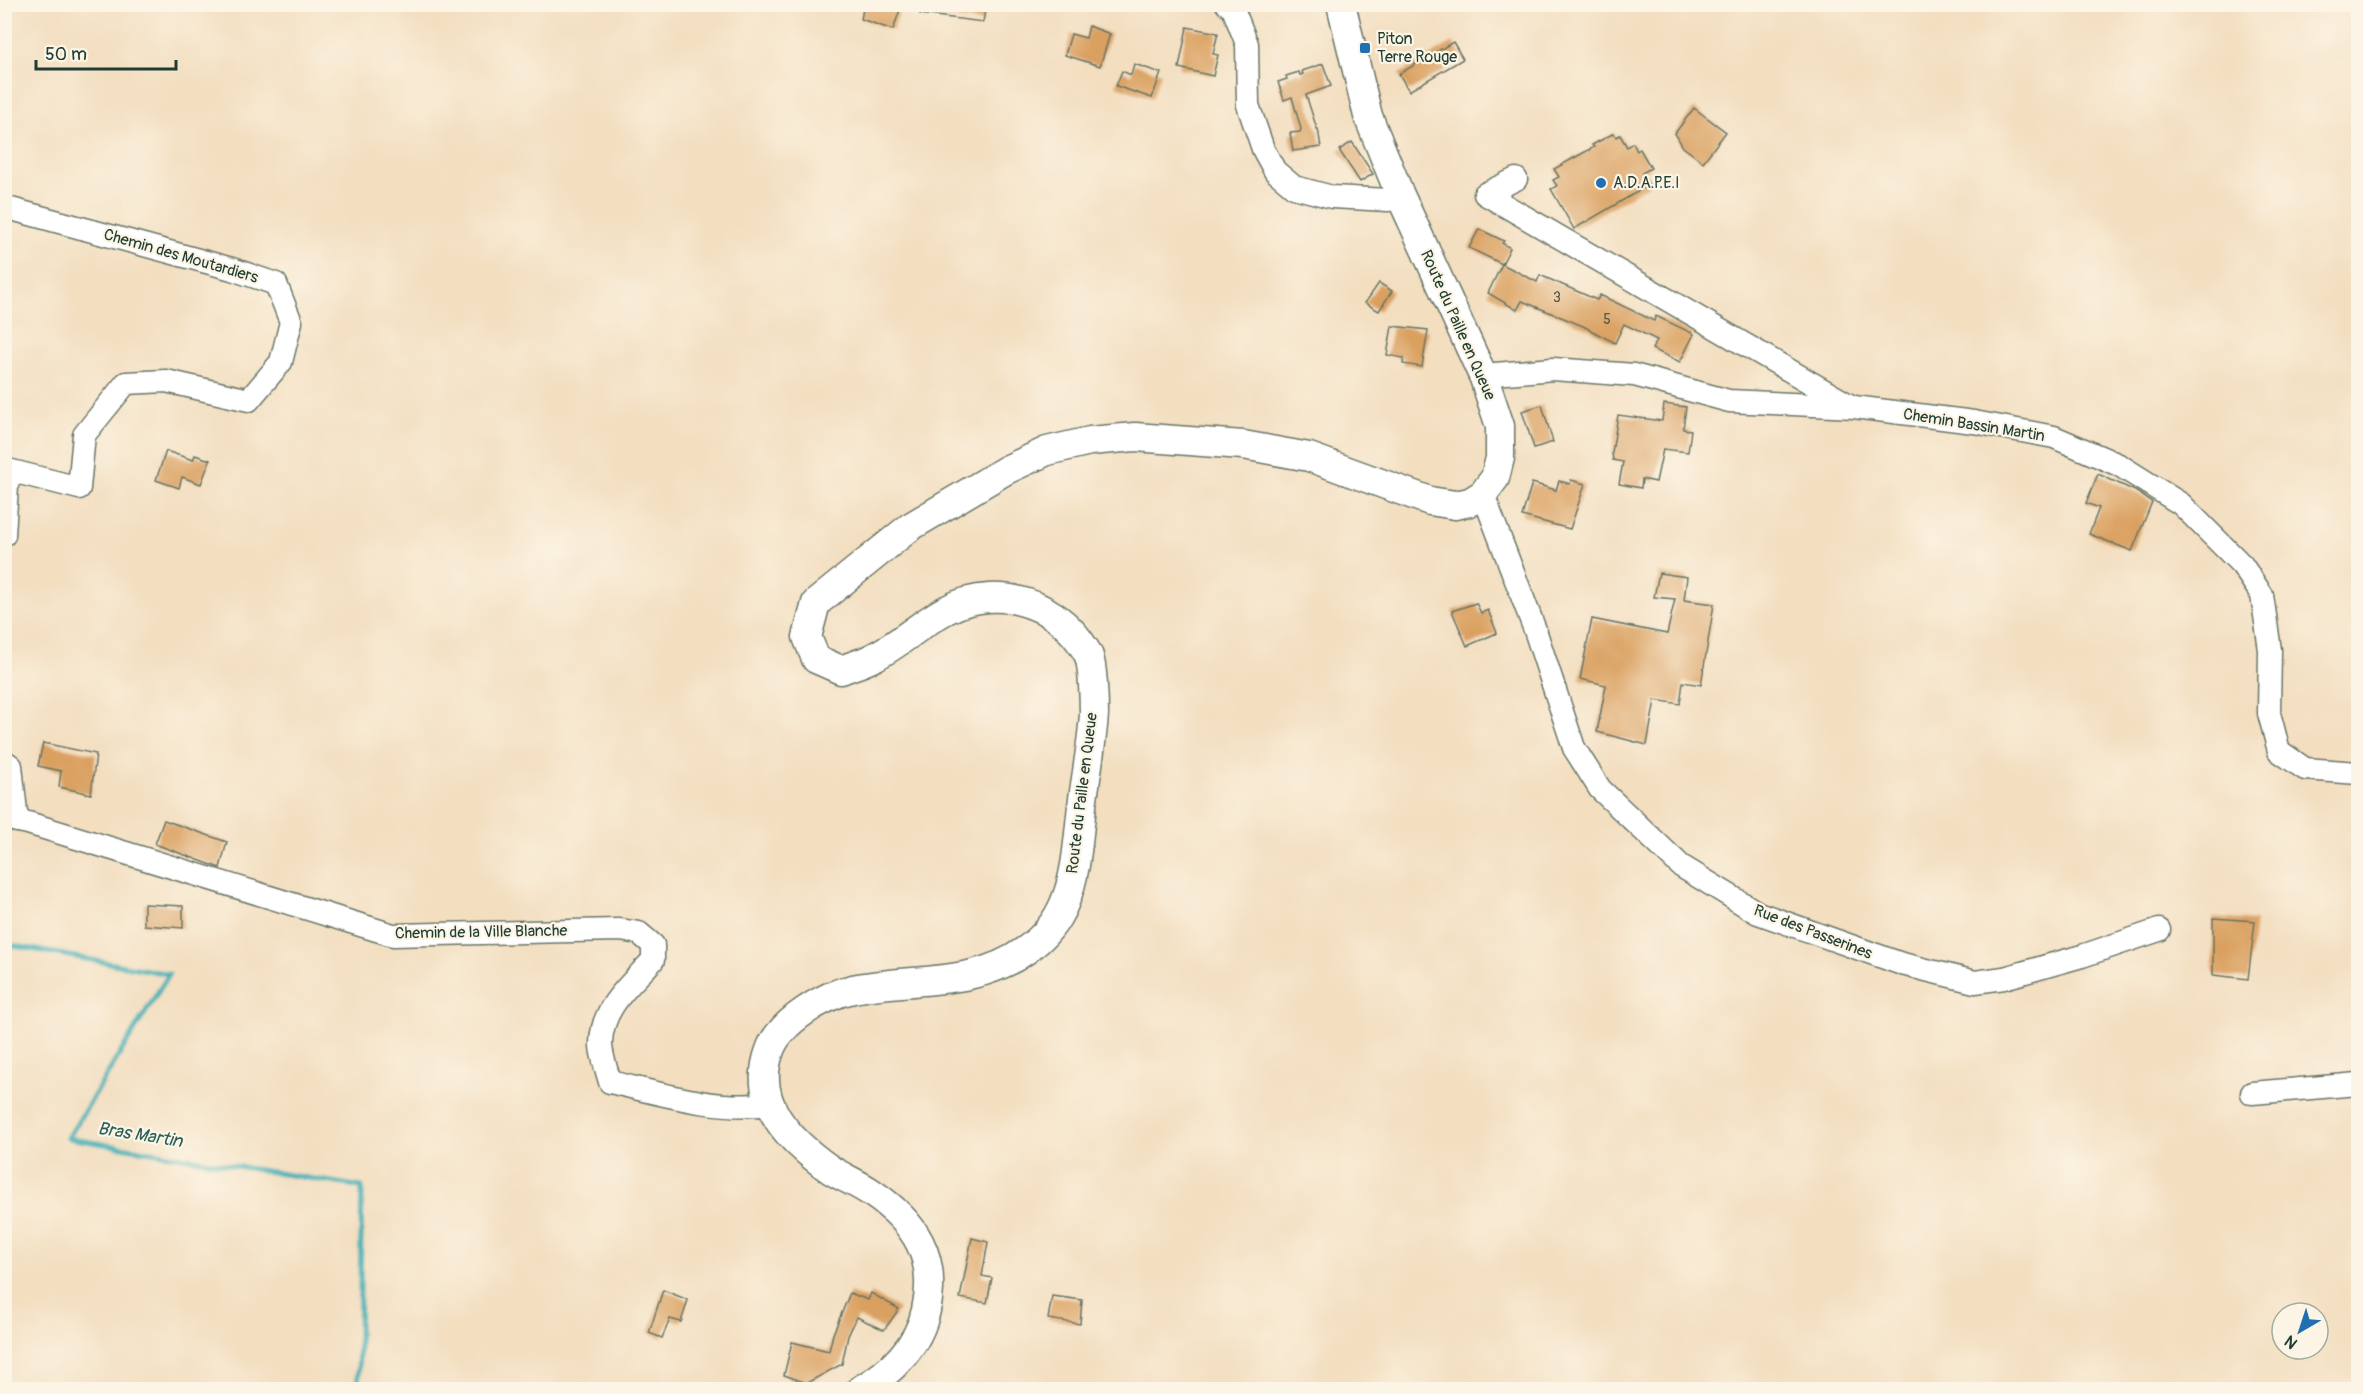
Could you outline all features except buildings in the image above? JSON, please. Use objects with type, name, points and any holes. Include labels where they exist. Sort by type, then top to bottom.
[{"type":"main road","name":"Route du Paille en Queue","points":[[860,1389],[894,1366],[912,1345],[924,1320],[930,1294],[928,1262],[918,1237],[900,1214],[805,1150],[780,1123],[769,1104],[763,1071],[771,1046],[789,1023],[812,1006],[850,989],[957,978],[991,970],[1025,951],[1047,932],[1063,906],[1073,874],[1094,711],[1089,657],[1069,631],[1045,608],[1014,599],[988,598],[960,603],[936,614],[873,657],[841,670],[816,659],[807,637],[816,603],[919,521],[1006,470],[1047,451],[1090,441],[1135,438],[1243,445],[1309,457],[1430,501],[1455,506],[1470,502],[1484,494],[1495,478],[1500,458],[1500,426],[1484,378],[1400,195],[1368,116],[1341,4]]},
{"type":"street","points":[[1227,4],[1232,6],[1247,44],[1248,105],[1263,149],[1275,171],[1294,187],[1332,197],[1388,200],[1400,195]]},
{"type":"street","name":"Chemin Bassin Martin","points":[[1516,179],[1485,194],[1854,407]]},
{"type":"street","name":"Chemin des Moutardiers","points":[[4,207],[232,269],[276,284],[291,322],[281,362],[249,400],[166,381],[126,383],[84,435],[79,488],[8,470],[4,535]]},
{"type":"street","name":"Chemin Bassin Martin","points":[[1484,378],[1495,374],[1553,369],[1634,375],[1729,401],[1854,407],[1974,422],[2054,437],[2119,465],[2181,504],[2242,565],[2262,596],[2270,650],[2269,713],[2279,751],[2305,769],[2358,774]]},
{"type":"street","name":"Rue des Passerines","points":[[1484,494],[1535,630],[1574,748],[1600,789],[1682,866],[1758,913],[1902,964],[1975,982],[2004,978],[2048,966],[2159,930]]},
{"type":"street","points":[[4,761],[11,766],[11,820]]},
{"type":"street","name":"Chemin de la Ville Blanche","points":[[11,820],[393,935],[620,930],[639,933],[652,945],[653,960],[609,1009],[602,1031],[601,1048],[610,1082],[699,1102],[753,1106],[769,1104]]},
{"type":"street","points":[[2252,1093],[2358,1084]]},
{"type":"waterway","name":"Bras Martin","points":[[4,944],[169,974],[68,1138],[362,1187],[358,1390]]},
{"type":"place","name":"Piton Terre Rouge","points":[[1365,48]]},
{"type":"place","name":"A.D.A.P.E.I","points":[[1601,183]]}]
